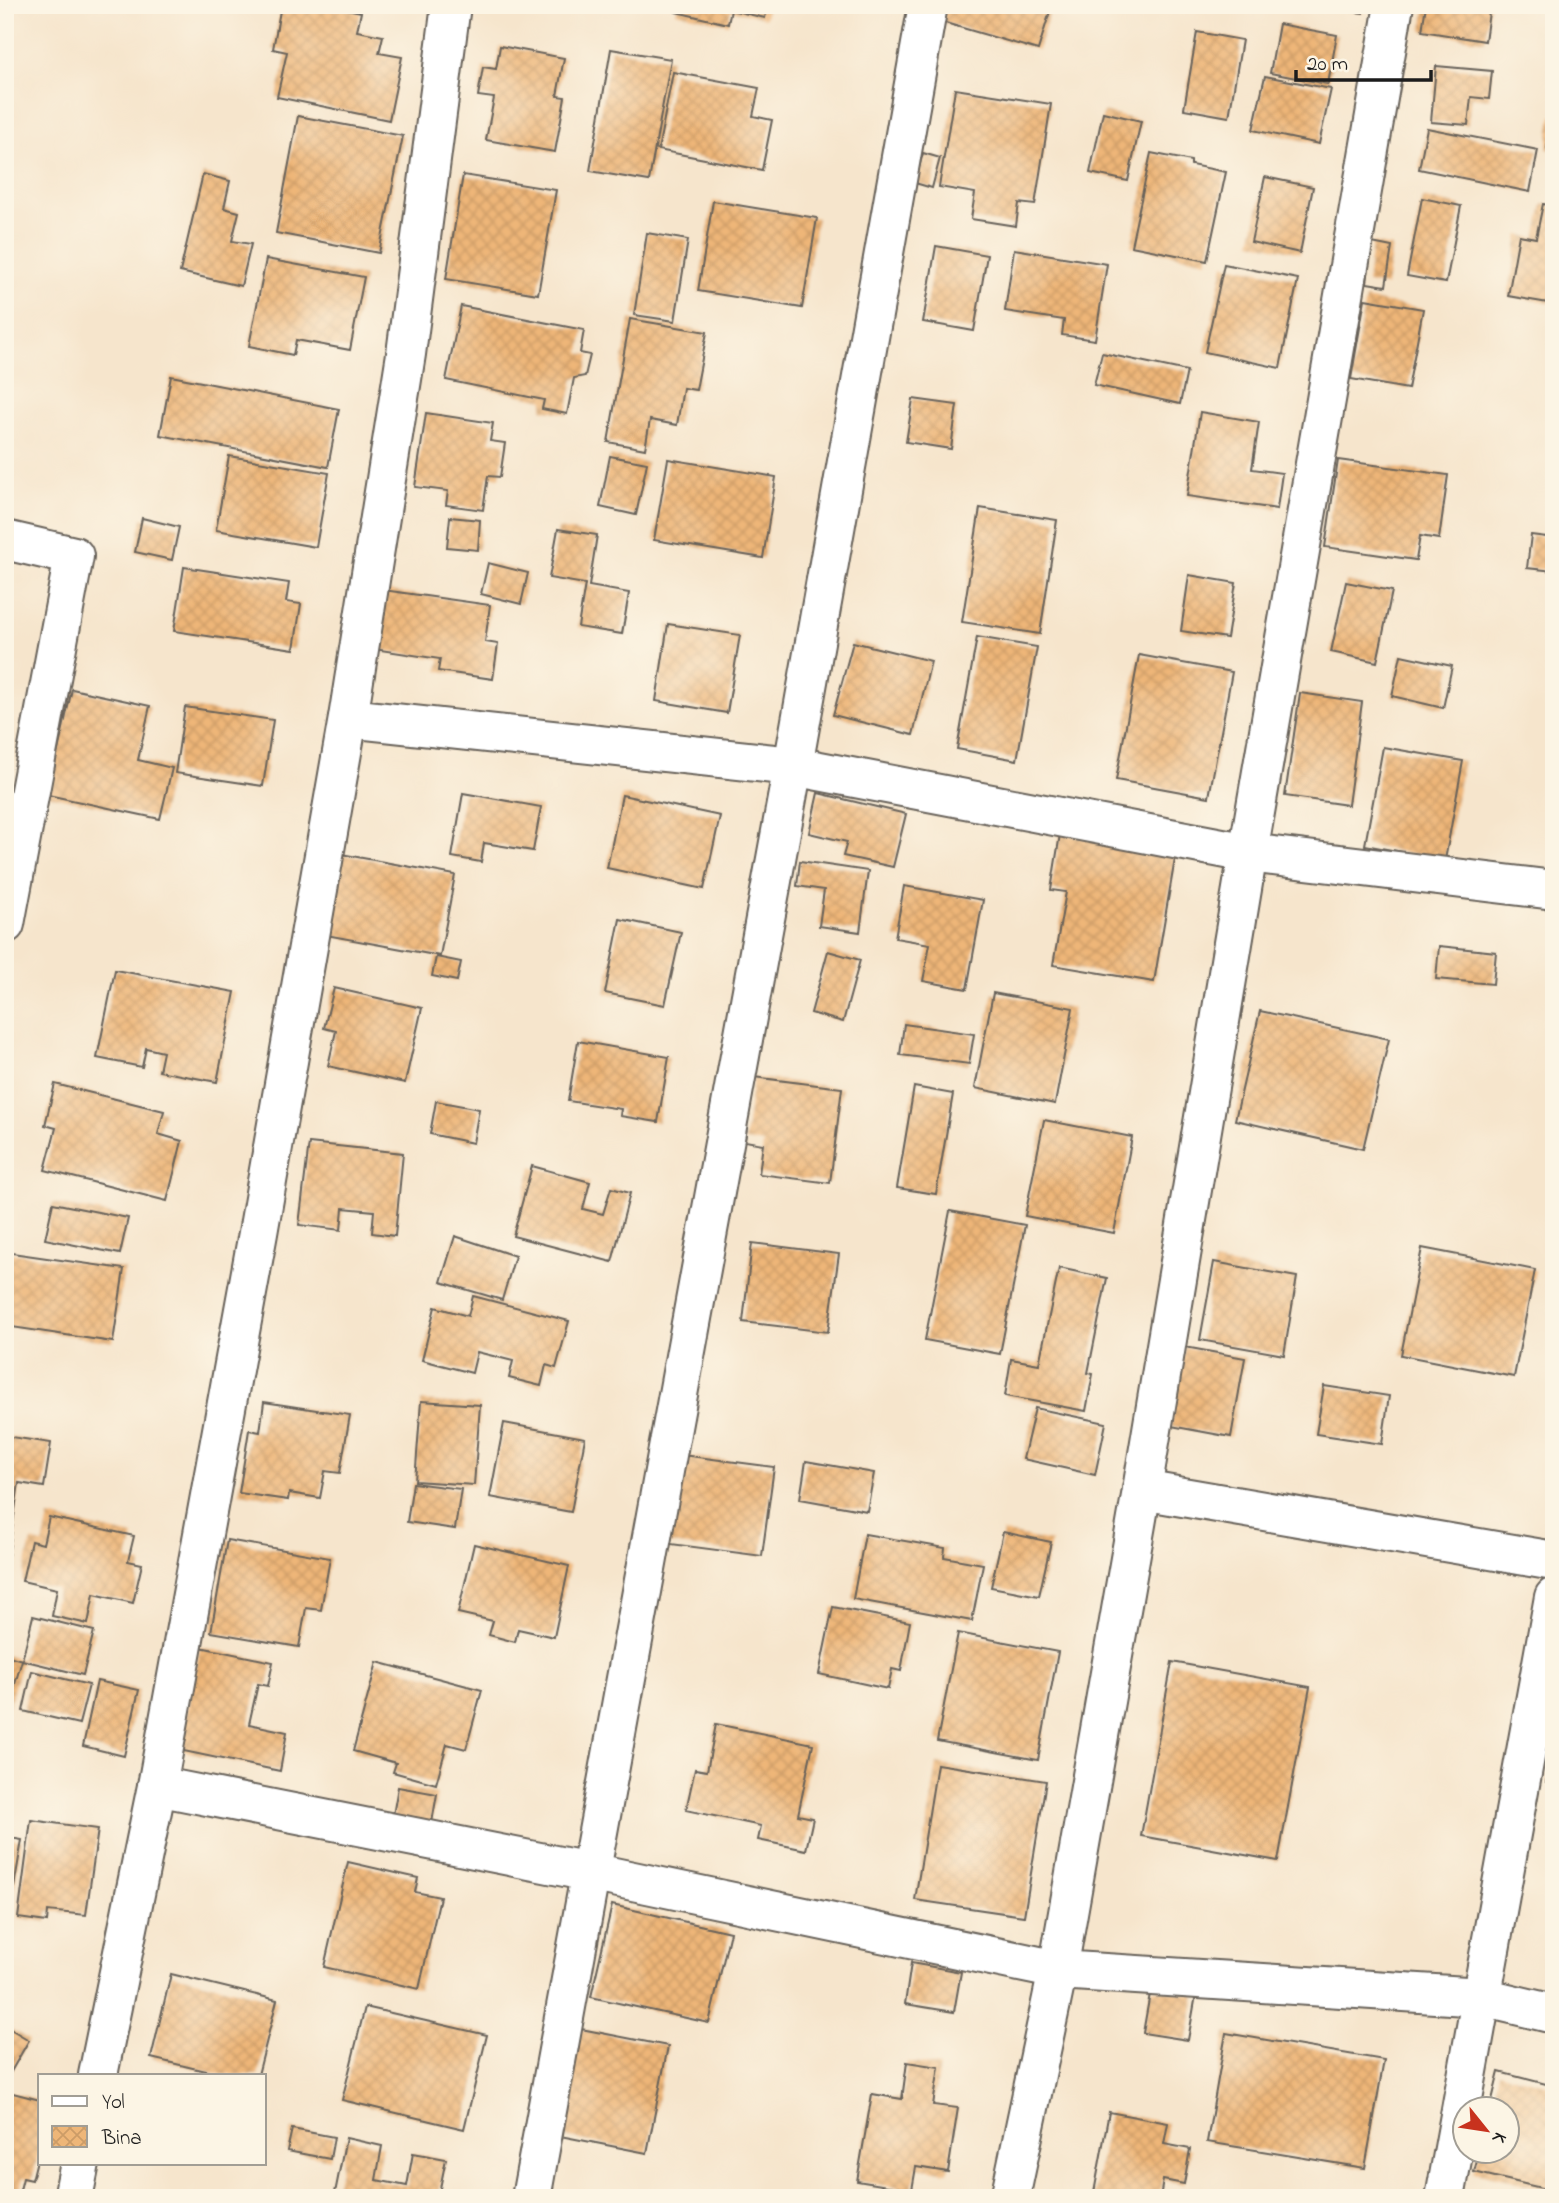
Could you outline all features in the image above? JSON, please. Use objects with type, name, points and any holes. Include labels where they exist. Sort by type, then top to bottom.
[{"type":"street","points":[[98,2074],[157,1786],[348,718],[407,354],[451,5]]},
{"type":"street","points":[[531,2198],[793,766],[928,5]]},
{"type":"street","points":[[1010,2198],[1058,1970],[1394,5]]},
{"type":"street","points":[[5,541],[74,556],[5,924]]},
{"type":"street","points":[[348,718],[793,766],[1248,853],[1554,890]]},
{"type":"street","points":[[1142,1490],[1554,1561]]},
{"type":"street","points":[[1445,2198],[1554,1597]]},
{"type":"street","points":[[157,1786],[590,1872],[1058,1970],[1482,1997],[1554,2014]]},
{"type":"street","points":[[73,2198],[80,2164]]},
{"type":"building","points":[[281,5],[328,5],[361,12],[357,31],[383,36],[379,53],[402,57],[389,120],[277,97],[287,52],[273,49]]},
{"type":"building","points":[[678,5],[768,5],[765,18],[731,10],[728,24],[676,12]]},
{"type":"building","points":[[947,5],[1052,5],[1038,50],[942,22]]},
{"type":"building","points":[[1317,5],[1364,5],[1363,13]]},
{"type":"building","points":[[1426,5],[1490,5],[1485,41],[1422,31]]},
{"type":"building","points":[[1279,24],[1337,35],[1328,84],[1270,73]]},
{"type":"building","points":[[1197,32],[1242,40],[1229,117],[1184,109]]},
{"type":"building","points":[[500,46],[564,58],[557,96],[565,97],[555,152],[486,140],[494,98],[478,96],[483,67],[496,69]]},
{"type":"building","points":[[611,49],[671,59],[649,181],[590,171]]},
{"type":"building","points":[[1436,66],[1492,71],[1489,99],[1471,97],[1468,125],[1431,122]]},
{"type":"building","points":[[673,72],[759,88],[753,116],[772,120],[762,170],[658,150]]},
{"type":"building","points":[[1265,76],[1331,89],[1319,144],[1253,130]]},
{"type":"building","points":[[955,89],[1051,104],[1035,205],[1019,203],[1016,226],[971,219],[975,193],[939,187]]},
{"type":"building","points":[[1103,112],[1141,121],[1128,181],[1090,173]]},
{"type":"building","points":[[298,116],[403,136],[379,253],[276,233]]},
{"type":"building","points":[[1554,116],[1554,150],[1547,149]]},
{"type":"building","points":[[1427,128],[1538,150],[1530,192],[1419,169]]},
{"type":"building","points":[[923,153],[940,158],[932,188],[915,183]]},
{"type":"building","points":[[1151,153],[1226,172],[1207,261],[1131,246]]},
{"type":"building","points":[[203,174],[230,181],[224,208],[239,212],[232,241],[251,244],[241,286],[180,272]]},
{"type":"building","points":[[463,175],[556,190],[538,294],[446,279]]},
{"type":"building","points":[[1265,177],[1313,187],[1300,253],[1251,242]]},
{"type":"building","points":[[1422,198],[1461,206],[1446,283],[1407,276]]},
{"type":"building","points":[[713,201],[817,218],[802,308],[698,291]]},
{"type":"building","points":[[1543,204],[1554,206],[1554,304],[1508,296],[1519,235],[1536,238]]},
{"type":"building","points":[[647,233],[688,240],[675,321],[634,315]]},
{"type":"building","points":[[1372,243],[1392,247],[1386,286],[1367,283]]},
{"type":"building","points":[[936,246],[987,255],[974,331],[923,322]]},
{"type":"building","points":[[1014,249],[1107,264],[1095,340],[1062,335],[1064,320],[1005,311]]},
{"type":"building","points":[[266,259],[364,277],[350,350],[296,340],[293,355],[249,346]]},
{"type":"building","points":[[1224,264],[1298,279],[1280,368],[1205,352]]},
{"type":"building","points":[[1365,299],[1423,309],[1408,389],[1351,379]]},
{"type":"building","points":[[461,306],[584,330],[580,353],[590,355],[585,376],[574,378],[567,414],[542,409],[544,400],[446,380]]},
{"type":"building","points":[[630,319],[707,332],[696,390],[683,388],[677,425],[650,420],[645,449],[608,442]]},
{"type":"building","points":[[1102,353],[1187,371],[1180,404],[1094,385]]},
{"type":"building","points":[[171,376],[339,409],[328,467],[160,435]]},
{"type":"building","points":[[913,399],[957,405],[951,449],[906,442]]},
{"type":"building","points":[[1200,412],[1259,422],[1252,469],[1282,473],[1277,509],[1187,496]]},
{"type":"building","points":[[426,413],[493,423],[490,441],[505,443],[500,477],[488,476],[483,510],[446,505],[448,491],[415,487]]},
{"type":"building","points":[[229,456],[329,473],[316,547],[216,530]]},
{"type":"building","points":[[610,456],[647,463],[636,515],[600,507]]},
{"type":"building","points":[[668,459],[776,477],[763,558],[654,540]]},
{"type":"building","points":[[1338,460],[1448,475],[1439,539],[1420,536],[1416,560],[1325,547]]},
{"type":"building","points":[[980,508],[1057,520],[1040,634],[962,622]]},
{"type":"building","points":[[450,517],[480,520],[478,550],[447,547]]},
{"type":"building","points":[[142,518],[179,527],[172,560],[135,552]]},
{"type":"building","points":[[558,529],[597,535],[589,586],[629,593],[622,634],[578,627],[585,584],[549,578]]},
{"type":"building","points":[[1531,535],[1554,538],[1554,571],[1527,568]]},
{"type":"building","points":[[488,563],[528,573],[521,604],[481,594]]},
{"type":"building","points":[[184,567],[289,583],[286,602],[301,604],[294,649],[174,631]]},
{"type":"building","points":[[1189,575],[1236,583],[1227,638],[1181,631]]},
{"type":"building","points":[[1346,582],[1392,591],[1377,662],[1331,652]]},
{"type":"building","points":[[376,589],[490,605],[485,642],[498,644],[493,679],[438,671],[440,659],[367,648]]},
{"type":"building","points":[[668,624],[740,635],[727,713],[656,701]]},
{"type":"building","points":[[977,637],[1037,647],[1017,760],[957,749]]},
{"type":"building","points":[[853,642],[931,661],[913,735],[833,715]]},
{"type":"building","points":[[1139,655],[1232,672],[1209,797],[1116,780]]},
{"type":"building","points":[[1401,655],[1452,666],[1443,708],[1392,696]]},
{"type":"building","points":[[72,689],[150,706],[138,760],[172,768],[160,819],[48,795]]},
{"type":"building","points":[[1300,693],[1362,702],[1348,805],[1285,796]]},
{"type":"building","points":[[185,707],[273,720],[263,786],[175,773]]},
{"type":"building","points":[[1383,747],[1463,761],[1445,860],[1365,845]]},
{"type":"building","points":[[463,793],[541,807],[533,851],[484,843],[481,862],[452,857]]},
{"type":"building","points":[[818,793],[906,814],[893,867],[843,856],[847,842],[809,833]]},
{"type":"building","points":[[622,795],[720,816],[704,889],[607,868]]},
{"type":"building","points":[[1060,834],[1176,853],[1154,982],[1053,965],[1066,892],[1051,890]]},
{"type":"building","points":[[341,854],[455,875],[440,956],[326,935]]},
{"type":"building","points":[[800,861],[868,871],[860,932],[819,926],[824,890],[797,886]]},
{"type":"building","points":[[904,886],[983,900],[967,989],[923,981],[930,944],[895,938]]},
{"type":"building","points":[[620,919],[681,932],[665,1005],[605,993]]},
{"type":"building","points":[[1439,946],[1496,952],[1493,984],[1436,979]]},
{"type":"building","points":[[828,951],[860,960],[843,1022],[811,1013]]},
{"type":"building","points":[[436,957],[461,962],[457,981],[432,976]]},
{"type":"building","points":[[115,970],[235,992],[217,1082],[159,1071],[163,1052],[146,1048],[142,1067],[97,1058]]},
{"type":"building","points":[[334,988],[422,1008],[405,1083],[328,1066],[336,1031],[324,1028]]},
{"type":"building","points":[[993,993],[1073,1008],[1055,1104],[975,1088]]},
{"type":"building","points":[[1260,1011],[1389,1039],[1363,1149],[1235,1120]]},
{"type":"building","points":[[904,1024],[974,1034],[969,1064],[900,1055]]},
{"type":"building","points":[[578,1041],[669,1057],[658,1122],[620,1116],[621,1109],[568,1101]]},
{"type":"building","points":[[753,1077],[842,1088],[830,1183],[759,1174],[763,1144],[745,1141]]},
{"type":"building","points":[[55,1084],[164,1111],[158,1134],[182,1141],[167,1201],[45,1170],[56,1128],[45,1125]]},
{"type":"building","points":[[914,1087],[953,1094],[936,1194],[897,1188]]},
{"type":"building","points":[[436,1101],[479,1109],[473,1143],[430,1134]]},
{"type":"building","points":[[1044,1120],[1132,1137],[1114,1233],[1025,1216]]},
{"type":"building","points":[[309,1143],[403,1153],[395,1236],[372,1233],[374,1211],[343,1208],[341,1230],[299,1225]]},
{"type":"building","points":[[532,1166],[590,1182],[583,1209],[603,1214],[611,1188],[630,1193],[612,1262],[513,1236]]},
{"type":"building","points":[[53,1203],[128,1218],[120,1254],[45,1239]]},
{"type":"building","points":[[950,1211],[1025,1225],[1000,1354],[925,1340]]},
{"type":"building","points":[[455,1236],[515,1256],[502,1300],[441,1282]]},
{"type":"building","points":[[752,1243],[839,1254],[828,1332],[743,1322]]},
{"type":"building","points":[[1422,1248],[1535,1270],[1514,1377],[1401,1355]]},
{"type":"building","points":[[5,1252],[124,1269],[113,1342],[5,1326]]},
{"type":"building","points":[[1214,1262],[1297,1277],[1284,1355],[1200,1340]]},
{"type":"building","points":[[1059,1268],[1107,1278],[1088,1373],[1093,1374],[1086,1411],[1005,1396],[1011,1359],[1039,1364]]},
{"type":"building","points":[[473,1296],[569,1321],[556,1368],[546,1365],[541,1386],[509,1378],[513,1361],[477,1352],[472,1373],[422,1360],[435,1307],[468,1316]]},
{"type":"building","points":[[1185,1347],[1245,1358],[1231,1437],[1171,1426]]},
{"type":"building","points":[[1324,1386],[1389,1396],[1382,1444],[1316,1434]]},
{"type":"building","points":[[421,1401],[480,1405],[474,1485],[415,1481]]},
{"type":"building","points":[[264,1402],[350,1415],[340,1473],[325,1471],[320,1498],[289,1493],[288,1500],[239,1493],[249,1430],[260,1432]]},
{"type":"building","points":[[1035,1408],[1106,1423],[1095,1475],[1023,1459]]},
{"type":"building","points":[[504,1423],[585,1438],[571,1512],[490,1497]]},
{"type":"building","points":[[5,1436],[51,1443],[44,1487],[19,1483],[7,1563]]},
{"type":"building","points":[[674,1454],[774,1467],[762,1556],[663,1543]]},
{"type":"building","points":[[806,1461],[874,1473],[867,1511],[800,1499]]},
{"type":"building","points":[[413,1483],[461,1489],[455,1529],[407,1522]]},
{"type":"building","points":[[49,1517],[134,1536],[128,1561],[142,1564],[133,1603],[94,1594],[88,1624],[52,1616],[57,1589],[22,1581],[31,1541],[43,1544]]},
{"type":"building","points":[[1003,1532],[1051,1542],[1039,1596],[991,1587]]},
{"type":"building","points":[[865,1534],[945,1548],[944,1557],[983,1564],[972,1621],[853,1599]]},
{"type":"building","points":[[227,1540],[330,1558],[321,1610],[306,1608],[299,1647],[211,1632]]},
{"type":"building","points":[[474,1544],[569,1566],[554,1637],[518,1629],[515,1642],[489,1635],[493,1621],[458,1613]]},
{"type":"building","points":[[833,1607],[910,1622],[901,1671],[892,1669],[888,1689],[819,1674]]},
{"type":"building","points":[[33,1616],[94,1631],[83,1675],[22,1660]]},
{"type":"building","points":[[958,1633],[1058,1652],[1038,1760],[937,1741]]},
{"type":"building","points":[[200,1647],[273,1662],[268,1686],[258,1684],[249,1724],[287,1732],[280,1771],[179,1750]]},
{"type":"building","points":[[5,1655],[22,1660],[6,1715],[5,1715]]},
{"type":"building","points":[[377,1662],[482,1690],[466,1749],[447,1744],[436,1784],[393,1772],[396,1763],[353,1751]]},
{"type":"building","points":[[1172,1662],[1310,1687],[1278,1861],[1141,1836]]},
{"type":"building","points":[[32,1671],[89,1685],[79,1724],[23,1711]]},
{"type":"building","points":[[97,1681],[139,1690],[124,1756],[83,1746]]},
{"type":"building","points":[[716,1724],[813,1744],[798,1815],[813,1818],[806,1850],[758,1840],[761,1826],[686,1810],[695,1769],[707,1771]]},
{"type":"building","points":[[1554,1755],[1554,1784],[1546,1782]]},
{"type":"building","points":[[937,1764],[1046,1781],[1024,1916],[915,1900]]},
{"type":"building","points":[[398,1787],[437,1794],[431,1828],[392,1821]]},
{"type":"building","points":[[31,1820],[98,1829],[86,1915],[48,1911],[47,1922],[18,1918]]},
{"type":"building","points":[[5,1837],[22,1840],[14,1887],[5,1886]]},
{"type":"building","points":[[348,1862],[418,1878],[415,1892],[440,1897],[419,1989],[324,1967]]},
{"type":"building","points":[[612,1905],[730,1932],[709,2023],[591,1997]]},
{"type":"building","points":[[911,1963],[961,1972],[954,2012],[905,2004]]},
{"type":"building","points":[[171,1974],[277,2000],[258,2074],[218,2074],[151,2058]]},
{"type":"building","points":[[1151,1988],[1196,1995],[1188,2040],[1143,2033]]},
{"type":"building","points":[[365,2007],[487,2035],[464,2129],[342,2100]]},
{"type":"building","points":[[7,2027],[29,2040],[5,2082],[5,2030]]},
{"type":"building","points":[[576,2028],[668,2046],[647,2153],[555,2135]]},
{"type":"building","points":[[1226,2033],[1384,2060],[1365,2168],[1207,2142]]},
{"type":"building","points":[[907,2062],[939,2067],[933,2105],[958,2108],[948,2172],[916,2167],[912,2190],[857,2181],[872,2094],[902,2099]]},
{"type":"building","points":[[1499,2072],[1554,2086],[1554,2191],[1474,2172],[1476,2164],[1520,2164],[1520,2094],[1494,2094]]},
{"type":"building","points":[[9,2092],[38,2099],[38,2156],[32,2180],[23,2178],[18,2198],[5,2198],[5,2105]]},
{"type":"building","points":[[1109,2112],[1168,2123],[1164,2144],[1190,2149],[1184,2184],[1163,2180],[1160,2198],[1093,2198]]},
{"type":"building","points":[[292,2129],[334,2137],[330,2159],[287,2151]]},
{"type":"building","points":[[346,2138],[382,2146],[376,2180],[407,2186],[413,2153],[446,2159],[438,2198],[334,2198]]}]
